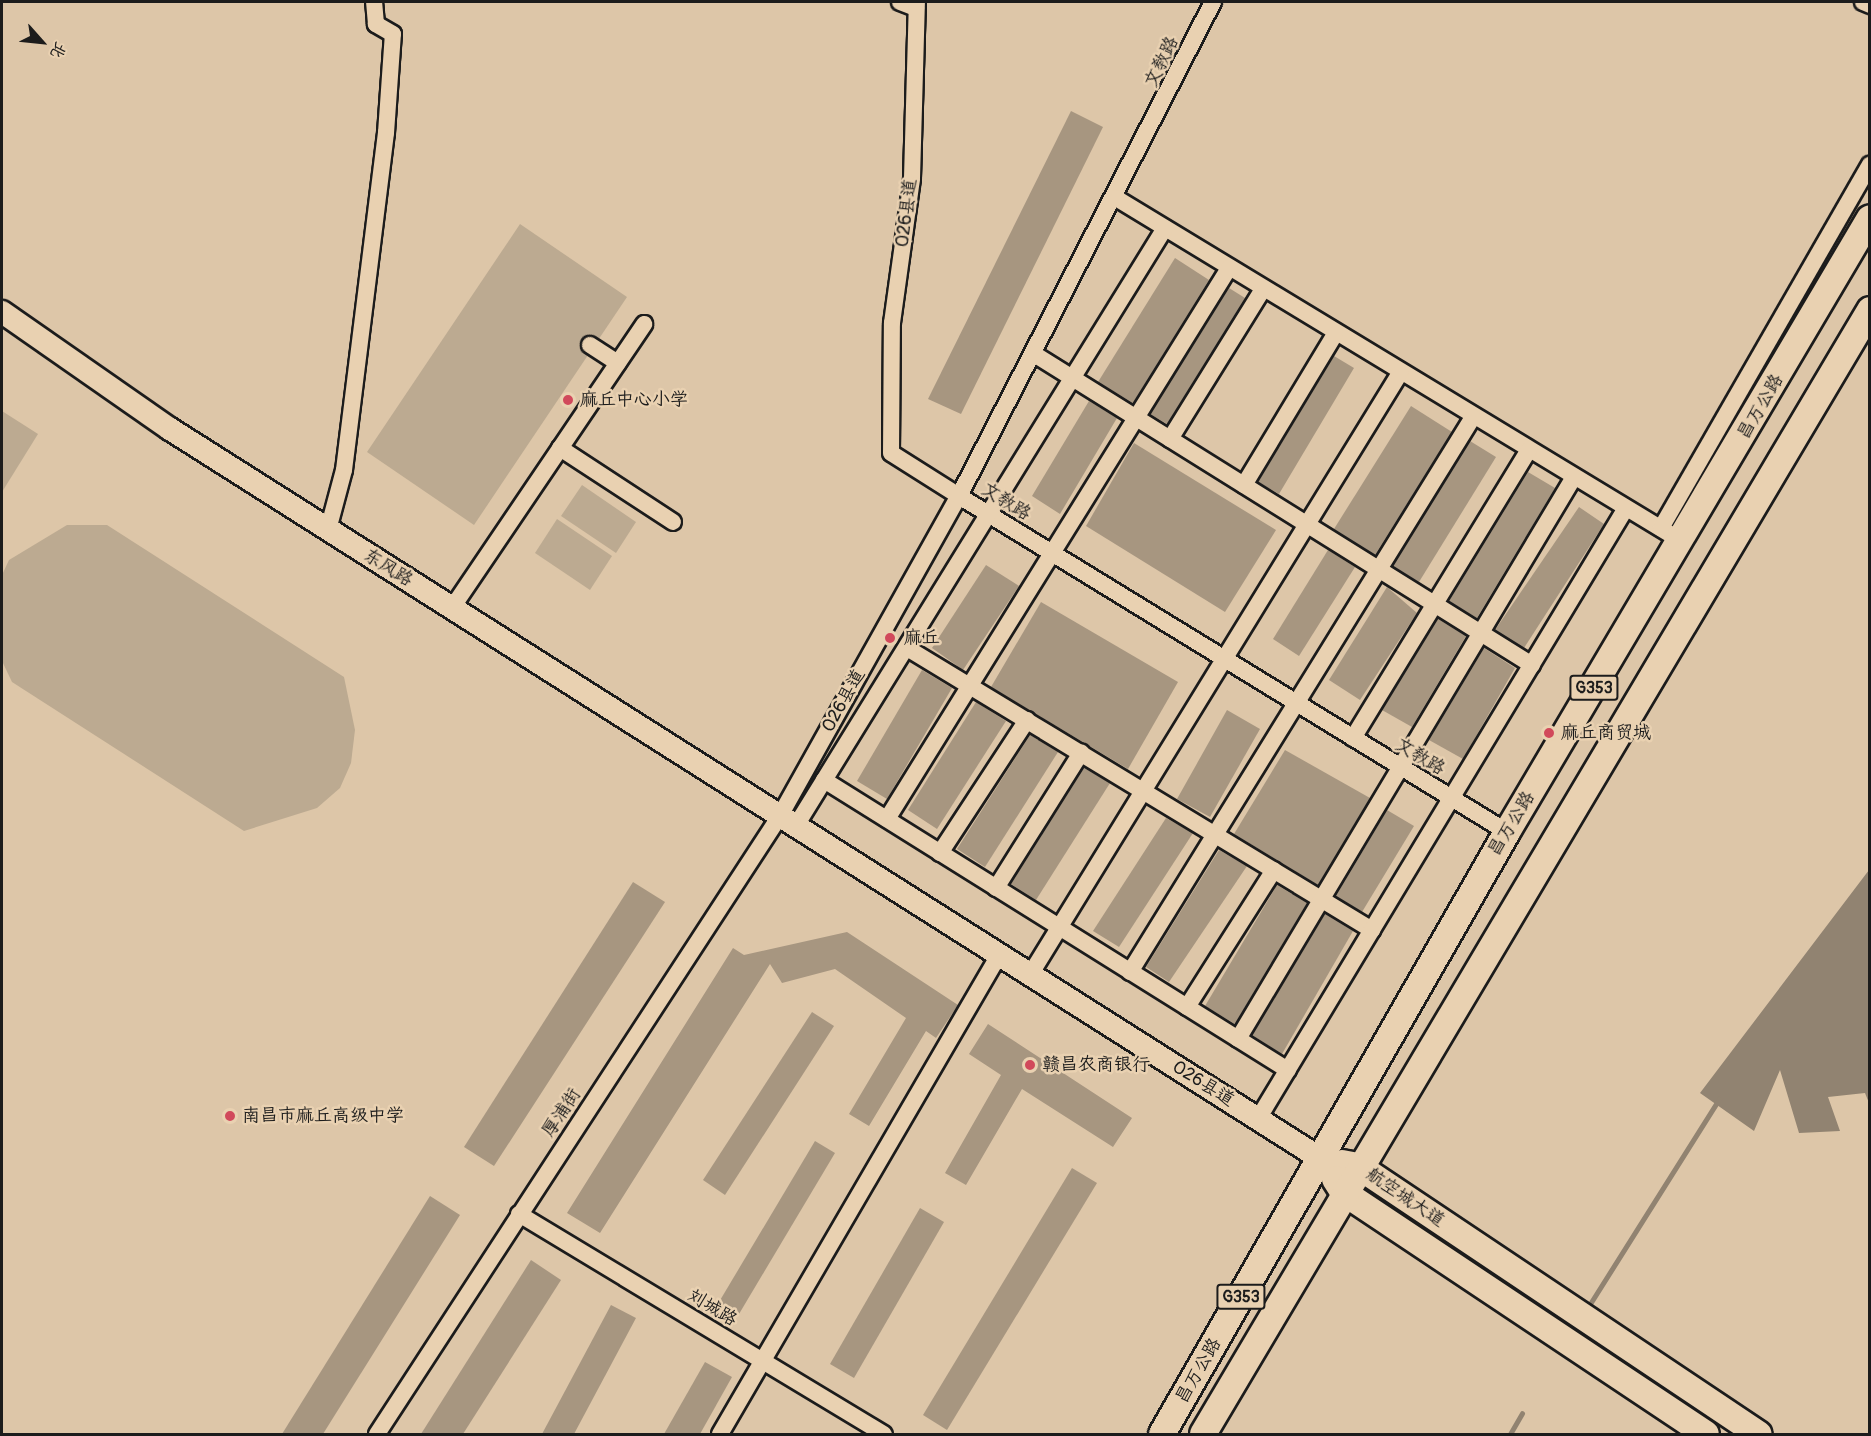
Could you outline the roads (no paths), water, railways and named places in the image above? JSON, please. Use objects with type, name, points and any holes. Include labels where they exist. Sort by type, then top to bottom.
[{"type":"highway","name":"昌万公路","points":[[1162,1434],[1507,832],[1683,542],[1869,218]]},
{"type":"highway","name":"昌万公路","points":[[1203,1434],[1358,1166],[1869,310]]},
{"type":"highway","name":"航空城大道","points":[[1321,1159],[1358,1166],[1759,1434]]},
{"type":"highway","name":"航空城大道","points":[[1321,1159],[1343,1192],[1706,1434]]},
{"type":"main road","name":"东风路","points":[[2,312],[328,530],[789,819]]},
{"type":"main road","points":[[1799,428],[1869,332]]},
{"type":"main road","name":"026县道","points":[[789,819],[1321,1159]]},
{"type":"street","points":[[328,530],[344,470],[386,133],[393,34],[376,24],[374,2]]},
{"type":"street","points":[[900,2],[917,5]]},
{"type":"street","name":"文教路","points":[[1213,2],[1116,198],[959,496],[1507,832]]},
{"type":"street","points":[[1863,2],[1869,5]]},
{"type":"street","name":"026县道","points":[[789,819],[959,496],[891,453],[892,323],[912,178],[917,5]]},
{"type":"street","points":[[1661,528],[1869,165]]},
{"type":"street","points":[[1116,198],[1400,374],[1683,542]]},
{"type":"street","points":[[789,819],[824,780],[1165,228]]},
{"type":"street","points":[[887,819],[1229,268]]},
{"type":"street","points":[[1170,439],[1263,289]]},
{"type":"street","points":[[452,608],[644,324]]},
{"type":"street","points":[[1244,485],[1335,334]]},
{"type":"street","points":[[1851,357],[1869,337]]},
{"type":"street","points":[[590,345],[618,363]]},
{"type":"street","points":[[1034,354],[1532,664]]},
{"type":"street","points":[[1030,975],[1400,374]]},
{"type":"street","points":[[1130,972],[1473,417]]},
{"type":"street","points":[[560,448],[673,522]]},
{"type":"street","points":[[1353,738],[1529,450]]},
{"type":"street","points":[[1238,1039],[1574,477]]},
{"type":"street","points":[[1258,1119],[1626,507]]},
{"type":"street","points":[[907,648],[1372,930]]},
{"type":"street","points":[[940,853],[1027,720]]},
{"type":"street","points":[[996,888],[1081,753]]},
{"type":"street","points":[[824,780],[1288,1070]]},
{"type":"street","name":"厚浦街","points":[[377,1434],[519,1214],[789,819]]},
{"type":"street","points":[[1187,1007],[1274,870]]},
{"type":"street","points":[[720,1434],[999,954]]},
{"type":"street","name":"刘城路","points":[[519,1214],[884,1434]]},
{"type":"waterway","points":[[1588,1307],[1719,1099]]},
{"type":"waterway","points":[[1510,1434],[1522,1413]]},
{"type":"place","name":"麻丘中心小学","points":[[568,400]]},
{"type":"place","name":"麻丘","points":[[890,638]]},
{"type":"place","name":"麻丘商贸城","points":[[1549,733]]},
{"type":"place","name":"赣昌农商银行","points":[[1030,1065]]},
{"type":"place","name":"南昌市麻丘高级中学","points":[[230,1116]]}]
